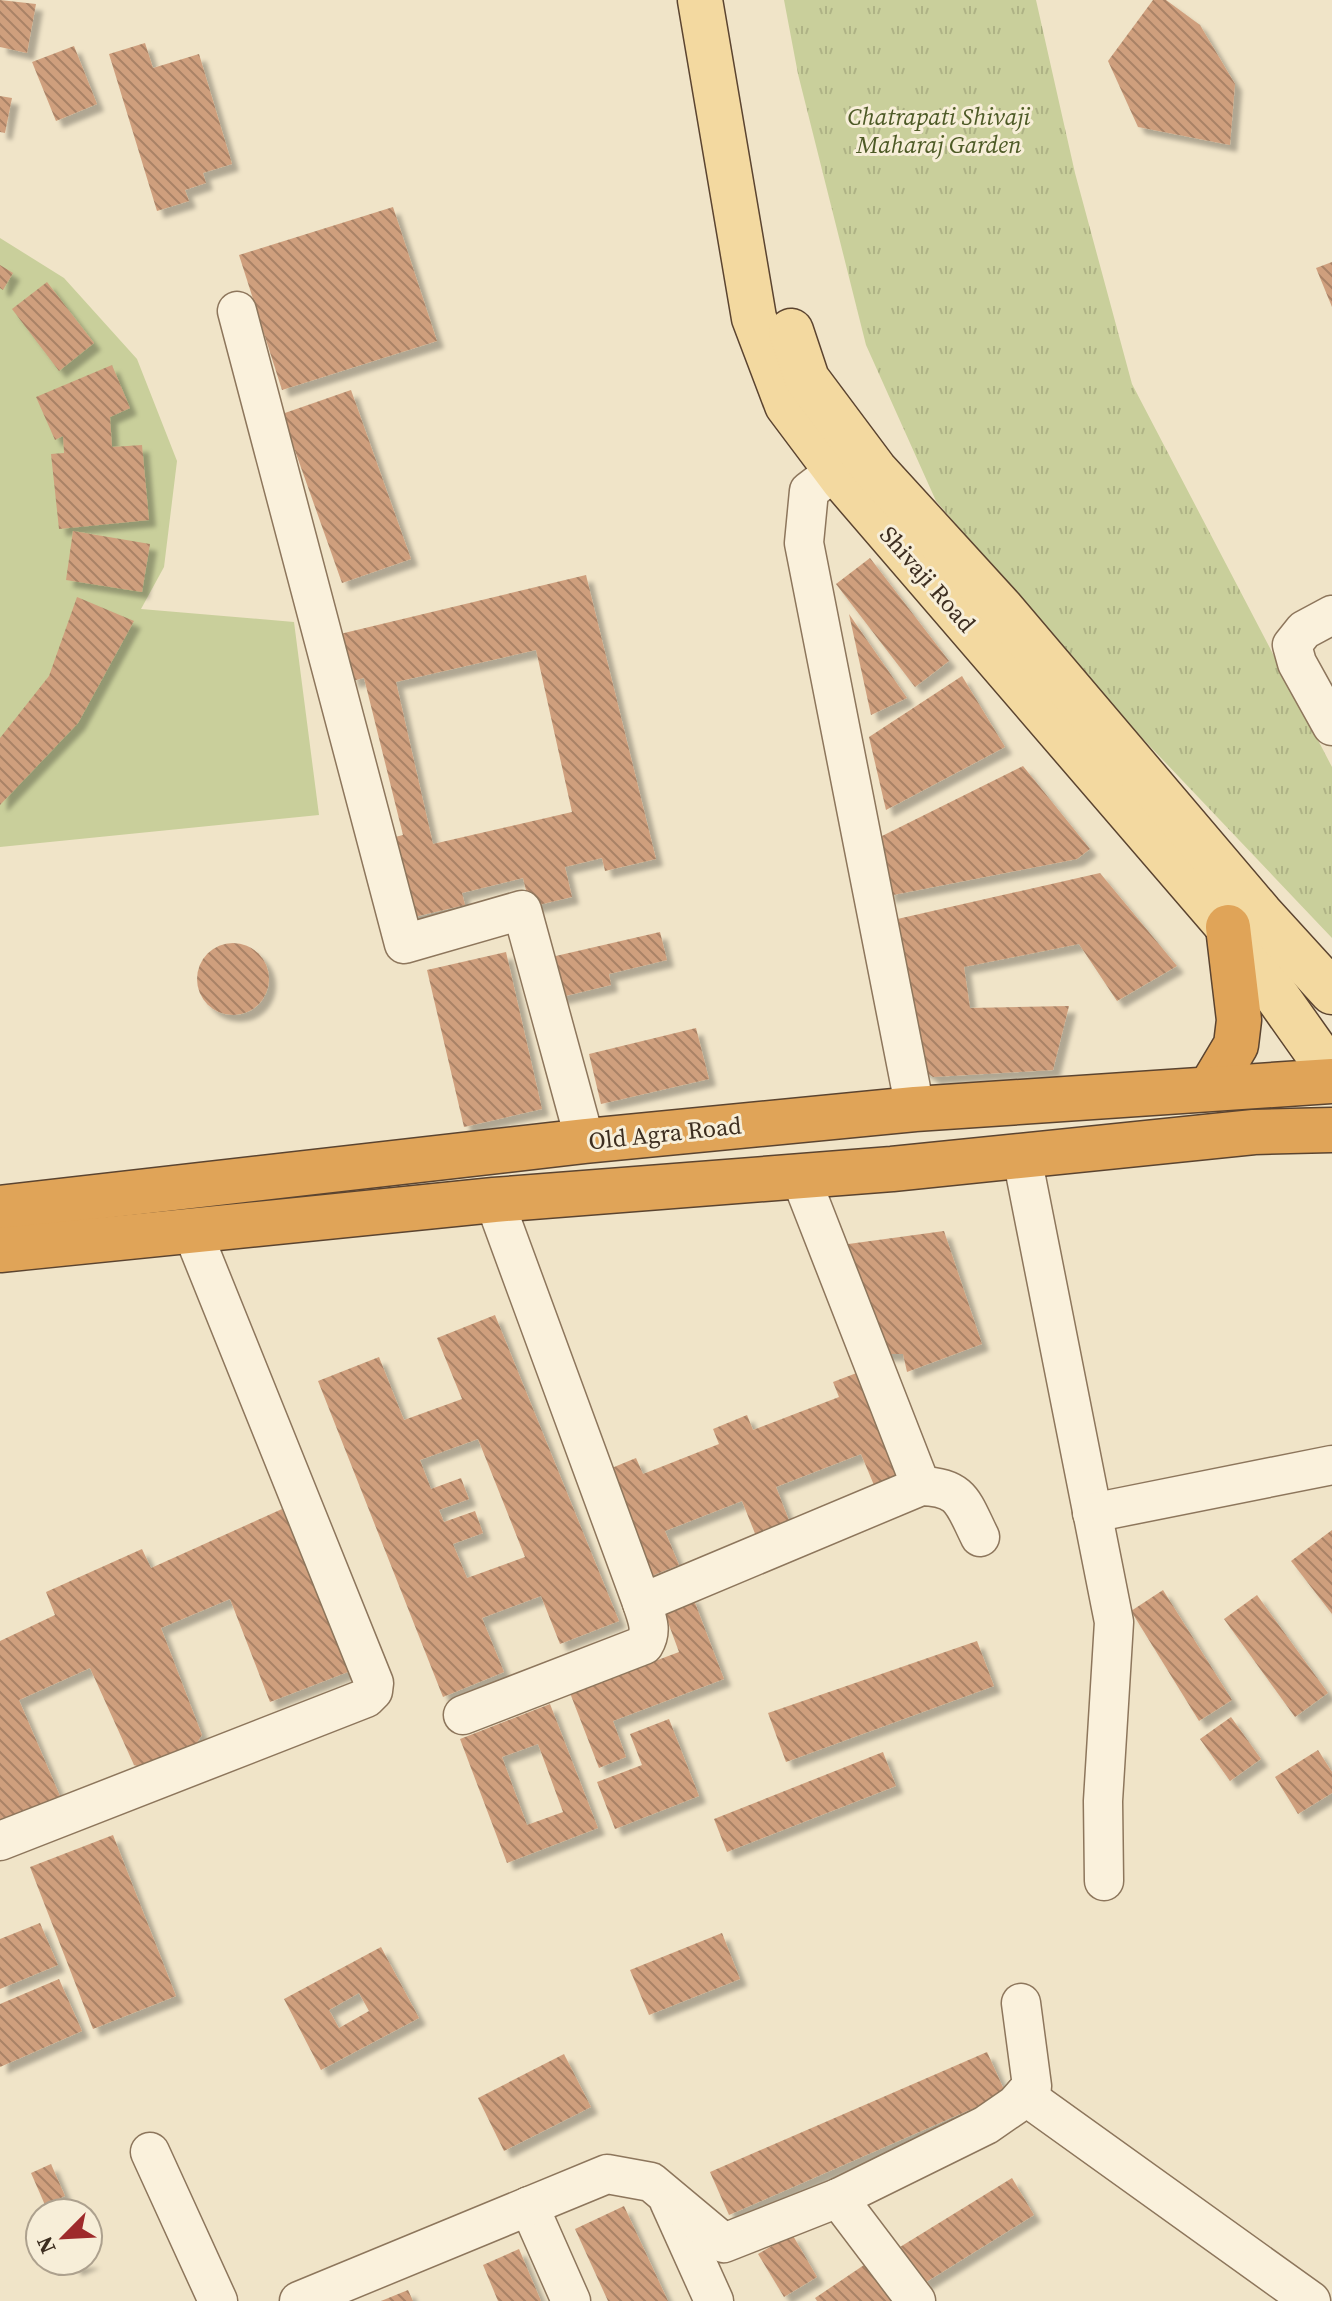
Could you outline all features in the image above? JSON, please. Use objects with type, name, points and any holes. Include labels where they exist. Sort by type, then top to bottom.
[{"type":"highway","points":[[1211,1087],[1236,1045],[1239,1020],[1228,927]]},
{"type":"highway","name":"Old Agra Road","points":[[0,1208],[585,1141],[915,1109],[1332,1081]]},
{"type":"highway","points":[[0,1250],[494,1200],[1022,1157],[1254,1132],[1332,1130]]},
{"type":"highway","points":[[1254,1132],[1332,1153]]},
{"type":"main road","name":"Shivaji Road","points":[[700,0],[754,318],[787,405],[849,461],[1228,927],[1332,1074]]},
{"type":"main road","name":"Shivaji Road","points":[[722,0],[780,300],[807,379],[849,461],[875,470],[1001,608],[1261,914],[1332,992]]},
{"type":"street","points":[[237,311],[404,944],[522,910],[585,1141]]},
{"type":"street","points":[[849,461],[809,491],[804,543],[915,1109]]},
{"type":"street","points":[[1332,615],[1304,630],[1292,645],[1297,663],[1332,726]]},
{"type":"street","points":[[1022,1157],[1114,1622],[1103,1801],[1104,1881]]},
{"type":"street","points":[[800,1176],[921,1486]]},
{"type":"street","points":[[463,1715],[644,1645],[650,1636],[642,1603],[494,1200]]},
{"type":"street","points":[[0,1841],[366,1698],[373,1691],[374,1683],[192,1231]]},
{"type":"street","points":[[1092,1513],[1332,1465]]},
{"type":"street","points":[[642,1603],[921,1486],[944,1486],[962,1501],[980,1537]]},
{"type":"street","points":[[317,2298],[607,2174],[651,2182],[724,2243],[838,2198],[986,2125],[1015,2105],[1032,2086],[1021,2003]]},
{"type":"street","points":[[1024,2095],[1311,2301]]},
{"type":"street","points":[[150,2152],[218,2301]]},
{"type":"street","points":[[664,2191],[714,2301]]},
{"type":"street","points":[[838,2198],[916,2301]]},
{"type":"street","points":[[529,2206],[571,2301]]},
{"type":"green space","name":"Chatrapati Shivaji Maharaj Garden","points":[[784,0],[1036,0],[1075,173],[1132,384],[1332,767],[1332,938],[1124,719],[936,501],[866,345],[798,74]]},
{"type":"green space","points":[[0,238],[64,278],[137,359],[177,461],[164,567],[141,609],[294,622],[319,815],[0,847]]},
{"type":"building","points":[[0,0],[36,4],[27,53],[0,47]]},
{"type":"building","points":[[1153,0],[1166,0],[1200,25],[1235,84],[1230,145],[1138,127],[1108,61]]},
{"type":"building","points":[[145,43],[153,68],[199,54],[232,164],[203,173],[206,183],[185,190],[189,201],[157,211],[109,54]]},
{"type":"building","points":[[74,46],[97,104],[56,121],[32,62]]},
{"type":"building","points":[[0,96],[12,98],[5,133],[0,132]]},
{"type":"building","points":[[393,207],[437,341],[282,390],[239,255]]},
{"type":"building","points":[[1332,262],[1332,307],[1316,268]]},
{"type":"building","points":[[0,265],[13,273],[3,290],[0,288]]},
{"type":"building","points":[[47,282],[94,343],[59,371],[12,309]]},
{"type":"building","points":[[112,365],[130,408],[110,417],[112,447],[142,445],[149,520],[59,529],[51,454],[64,453],[63,436],[55,440],[36,397]]},
{"type":"building","points":[[351,390],[411,559],[342,583],[282,414]]},
{"type":"building","points":[[73,531],[150,544],[142,592],[66,580]]},
{"type":"building","points":[[870,558],[949,661],[915,687],[836,584]]},
{"type":"building","points":[[586,575],[656,859],[605,871],[602,858],[565,867],[572,897],[530,907],[523,878],[462,893],[465,905],[410,918],[391,838],[403,835],[364,678],[352,681],[340,634]],"holes":[[[536,650],[572,812],[433,844],[396,682]]]},
{"type":"building","points":[[77,597],[134,621],[78,723],[0,805],[0,738],[49,676]]},
{"type":"building","points":[[849,614],[907,698],[871,715]]},
{"type":"building","points":[[962,676],[1005,747],[886,810],[869,737]]},
{"type":"building","points":[[1023,766],[1090,849],[1077,859],[888,896],[880,837]]},
{"type":"building","points":[[1100,873],[1177,966],[1117,1001],[1079,944],[964,967],[970,1008],[1069,1006],[1053,1070],[933,1077],[920,1068],[893,920]]},
{"type":"building","points":[[660,932],[667,960],[609,974],[611,985],[557,998],[547,958]]},
{"type":"building","points":[[233,943],[253,949],[263,959],[269,979],[263,999],[253,1009],[233,1015],[213,1009],[203,999],[197,979],[203,959],[213,949]]},
{"type":"building","points":[[506,952],[542,1109],[464,1127],[427,970]]},
{"type":"building","points":[[696,1028],[709,1079],[601,1104],[589,1054]]},
{"type":"building","points":[[944,1231],[982,1344],[907,1372],[903,1354],[873,1354],[841,1245]]},
{"type":"building","points":[[495,1315],[619,1621],[560,1644],[541,1596],[482,1618],[504,1672],[443,1697],[318,1381],[379,1357],[404,1420],[462,1399],[437,1338]],"holes":[[[478,1439],[525,1557],[467,1578],[453,1544],[483,1533],[475,1511],[444,1522],[439,1510],[469,1499],[461,1478],[431,1489],[420,1460]]]},
{"type":"building","points":[[867,1369],[910,1477],[876,1490],[861,1454],[776,1487],[790,1523],[756,1536],[742,1501],[665,1531],[679,1565],[644,1579],[602,1472],[636,1458],[643,1474],[719,1444],[713,1429],[747,1415],[753,1430],[839,1397],[833,1382]]},
{"type":"building","points":[[282,1509],[353,1670],[270,1702],[230,1599],[161,1628],[202,1735],[185,1761],[157,1773],[134,1765],[90,1668],[19,1700],[60,1796],[2,1825],[0,1641],[55,1615],[46,1592],[142,1549],[151,1568]]},
{"type":"building","points":[[1332,1530],[1332,1614],[1291,1561]]},
{"type":"building","points":[[1163,1590],[1232,1700],[1199,1721],[1131,1611]]},
{"type":"building","points":[[692,1595],[724,1679],[613,1721],[626,1757],[599,1768],[570,1693],[679,1652],[662,1606]]},
{"type":"building","points":[[1257,1595],[1328,1693],[1295,1717],[1224,1619]]},
{"type":"building","points":[[977,1641],[994,1686],[786,1762],[768,1713]]},
{"type":"building","points":[[550,1704],[598,1828],[507,1863],[460,1739]],"holes":[[[538,1744],[563,1812],[527,1825],[502,1757]]]},
{"type":"building","points":[[1231,1717],[1261,1759],[1230,1781],[1200,1739]]},
{"type":"building","points":[[669,1719],[699,1796],[615,1829],[597,1782],[642,1765],[630,1734]]},
{"type":"building","points":[[1318,1750],[1332,1772],[1332,1793],[1298,1814],[1275,1777]]},
{"type":"building","points":[[883,1752],[896,1786],[727,1852],[714,1819]]},
{"type":"building","points":[[113,1835],[176,1996],[93,2029],[30,1867]]},
{"type":"building","points":[[40,1923],[58,1965],[0,1989],[0,1939]]},
{"type":"building","points":[[722,1933],[740,1979],[649,2015],[630,1970]]},
{"type":"building","points":[[381,1947],[419,2018],[321,2070],[284,1999]],"holes":[[[359,1993],[369,2011],[339,2028],[329,2010]]]},
{"type":"building","points":[[59,1979],[82,2031],[0,2067],[0,2004]]},
{"type":"building","points":[[987,2052],[1006,2094],[729,2215],[710,2172]]},
{"type":"building","points":[[564,2054],[591,2107],[504,2151],[478,2098]]},
{"type":"building","points":[[51,2164],[65,2196],[42,2197],[31,2173]]},
{"type":"building","points":[[1012,2178],[1034,2215],[923,2284],[900,2247]]},
{"type":"building","points":[[624,2206],[668,2301],[608,2301],[575,2229]]},
{"type":"building","points":[[792,2234],[817,2277],[784,2297],[758,2254]]},
{"type":"building","points":[[519,2249],[541,2301],[498,2301],[483,2265]]},
{"type":"building","points":[[867,2263],[892,2301],[817,2301],[815,2298]]},
{"type":"building","points":[[408,2290],[413,2301],[381,2301]]}]
